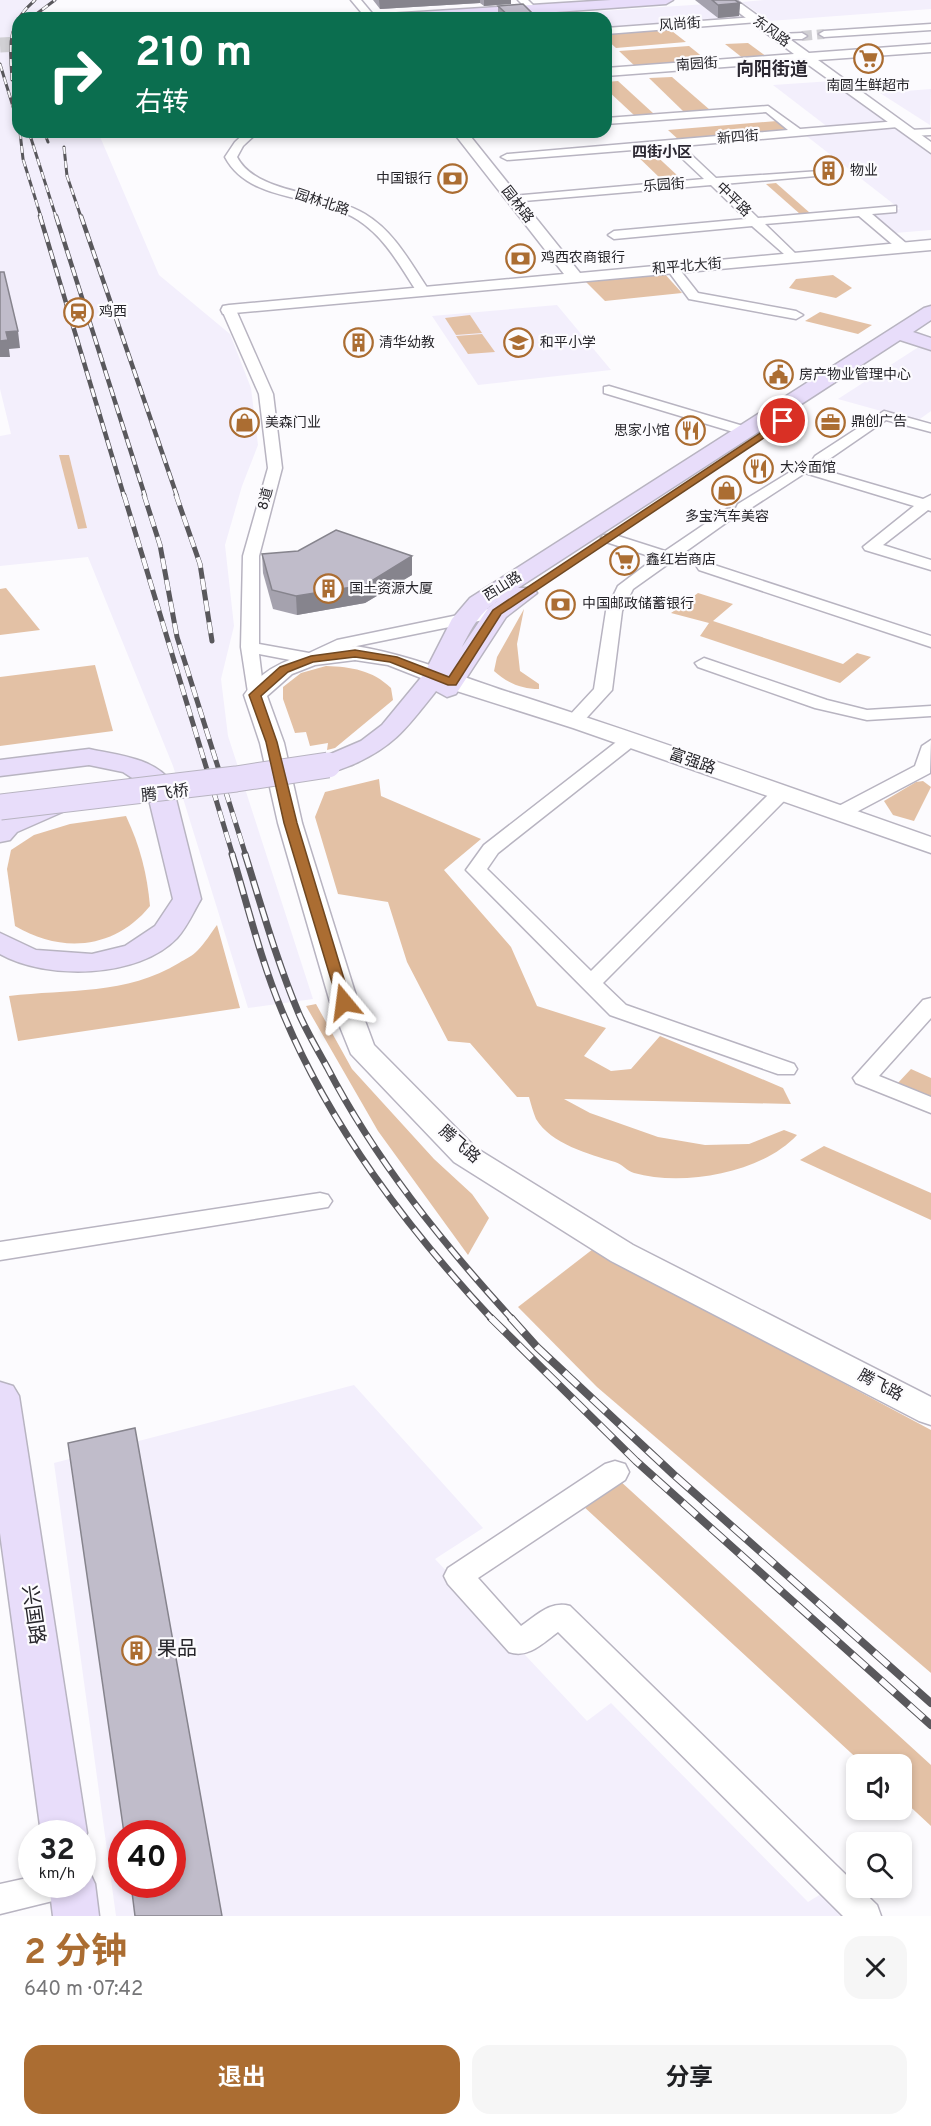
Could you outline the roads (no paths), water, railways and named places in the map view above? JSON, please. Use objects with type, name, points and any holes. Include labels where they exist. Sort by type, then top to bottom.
[{"type":"main road","points":[[501,12],[666,0]]},
{"type":"main road","points":[[472,12],[527,4],[573,4]]},
{"type":"main road","name":"西山路","points":[[329,769],[372,758],[397,742],[497,612],[918,335],[931,312]]},
{"type":"main road","name":"西山路","points":[[444,679],[464,619],[478,603],[745,431],[918,335]]},
{"type":"main road","points":[[0,768],[88,757],[132,766],[159,783],[187,899],[166,932],[135,953],[92,963],[29,958],[0,942]]},
{"type":"main road","name":"腾飞桥","points":[[0,807],[329,769]]},
{"type":"main road","name":"腾飞桥","points":[[0,817],[329,769]]},
{"type":"main road","points":[[0,834],[7,826],[68,799]]},
{"type":"main road","name":"兴国路","points":[[0,1396],[13,1572],[61,1820]]},
{"type":"main road","points":[[74,1898],[76,1916]]},
{"type":"street","points":[[356,0],[366,12]]},
{"type":"street","points":[[573,4],[606,0]]},
{"type":"street","name":"东风路","points":[[728,0],[931,149]]},
{"type":"street","name":"风尚街","points":[[612,31],[755,20]]},
{"type":"street","points":[[820,21],[865,51]]},
{"type":"street","points":[[824,34],[931,27]]},
{"type":"street","points":[[779,37],[802,36]]},
{"type":"street","name":"南园街","points":[[612,72],[925,50]]},
{"type":"street","points":[[612,121],[768,109],[798,133]]},
{"type":"street","name":"新四街","points":[[507,157],[898,124]]},
{"type":"street","points":[[612,132],[627,147]]},
{"type":"street","points":[[910,133],[931,132]]},
{"type":"street","name":"园林北路","points":[[246,138],[231,157],[234,167],[250,179],[324,201],[364,218],[382,231],[424,292]]},
{"type":"street","name":"园林路","points":[[465,138],[575,277]]},
{"type":"street","name":"中平路","points":[[673,143],[792,257]]},
{"type":"street","name":"乐园街","points":[[512,199],[816,173]]},
{"type":"street","points":[[614,235],[892,209]]},
{"type":"street","points":[[862,212],[903,247]]},
{"type":"street","name":"和平北大街","points":[[229,310],[931,244]]},
{"type":"street","points":[[672,268],[694,296],[796,315]]},
{"type":"street","name":"8道","points":[[229,310],[266,394],[275,468],[251,556],[250,647],[255,695]]},
{"type":"street","points":[[609,390],[745,431]]},
{"type":"street","points":[[820,459],[884,415],[931,428]]},
{"type":"street","points":[[574,721],[603,690],[615,611],[623,591],[667,557],[803,468],[929,504]]},
{"type":"street","points":[[929,504],[871,547],[931,565]]},
{"type":"street","points":[[609,538],[667,557]]},
{"type":"street","points":[[705,567],[931,642]]},
{"type":"street","points":[[250,647],[311,659],[337,645],[497,612]]},
{"type":"street","name":"富强路","points":[[255,695],[284,669],[311,659],[355,653],[393,659],[444,679],[630,740],[931,845]]},
{"type":"street","points":[[704,663],[821,704],[867,715],[931,711]]},
{"type":"street","name":"腾飞路","points":[[255,695],[272,742],[290,823],[344,1002],[361,1048],[465,1155],[622,1253],[931,1412]]},
{"type":"street","points":[[630,740],[491,849],[476,870],[618,1010],[786,1069]]},
{"type":"street","points":[[840,813],[923,769],[931,746]]},
{"type":"street","points":[[591,983],[781,793]]},
{"type":"street","points":[[931,1005],[864,1078],[931,1106]]},
{"type":"street","points":[[0,1251],[320,1201]]},
{"type":"street","points":[[615,1472],[458,1575],[519,1643],[560,1614],[865,1916]]},
{"type":"street","points":[[0,1899],[18,1895]]},
{"type":"tunnel","points":[[802,36],[824,34]]},
{"type":"tunnel","points":[[0,45],[12,44]]},
{"type":"railway","points":[[24,12],[35,0]]},
{"type":"railway","points":[[39,12],[55,0]]},
{"type":"railway","points":[[12,36],[12,80]]},
{"type":"railway","points":[[0,64],[12,103]]},
{"type":"railway","points":[[21,138],[23,159],[41,217]]},
{"type":"railway","points":[[31,138],[56,217]]},
{"type":"railway","points":[[46,138],[48,142]]},
{"type":"railway","points":[[64,147],[67,176],[81,217]]},
{"type":"railway","points":[[40,216],[124,496]]},
{"type":"railway","points":[[56,216],[145,496]]},
{"type":"railway","points":[[81,216],[177,496]]},
{"type":"railway","points":[[124,495],[233,856]]},
{"type":"railway","points":[[144,495],[160,545],[177,637],[246,856]]},
{"type":"railway","points":[[176,495],[200,564],[212,641]]},
{"type":"railway","points":[[232,854],[274,992],[301,1054],[323,1095],[347,1136],[401,1213],[492,1319]]},
{"type":"railway","points":[[245,854],[277,955],[299,1014],[346,1102],[411,1199],[512,1319]]},
{"type":"railway","points":[[511,1318],[537,1347],[673,1474],[931,1703]]},
{"type":"railway","points":[[492,1319],[636,1461],[931,1725]]},
{"type":"place","name":"南圆生鲜超市","points":[[868,59]]},
{"type":"place","name":"物业","points":[[829,171]]},
{"type":"place","name":"中国银行","points":[[453,179]]},
{"type":"place","name":"鸡西农商银行","points":[[520,258]]},
{"type":"place","name":"鸡西","points":[[78,312]]},
{"type":"place","name":"清华幼教","points":[[358,343]]},
{"type":"place","name":"和平小学","points":[[519,343]]},
{"type":"place","name":"房产物业管理中心","points":[[778,375]]},
{"type":"place","name":"鼎创广告","points":[[830,422]]},
{"type":"place","name":"美森门业","points":[[244,423]]},
{"type":"place","name":"思家小馆","points":[[691,431]]},
{"type":"place","name":"大冷面馆","points":[[759,468]]},
{"type":"place","name":"多宝汽车美容","points":[[727,490]]},
{"type":"place","name":"鑫红岩商店","points":[[625,560]]},
{"type":"place","name":"国土资源大厦","points":[[328,589]]},
{"type":"place","name":"中国邮政储蓄银行","points":[[561,604]]},
{"type":"place","name":"果品","points":[[136,1650]]},
{"type":"district","name":"向阳街道","points":[[772,70]]},
{"type":"district","name":"四街小区","points":[[662,153]]}]
